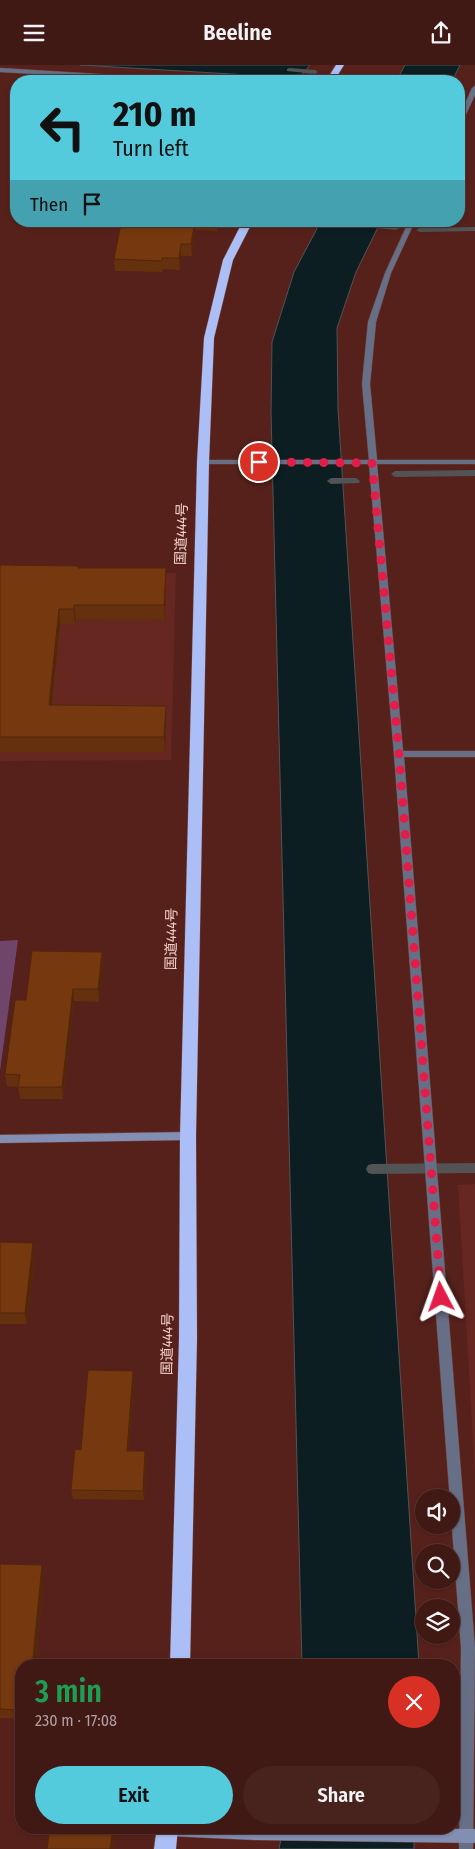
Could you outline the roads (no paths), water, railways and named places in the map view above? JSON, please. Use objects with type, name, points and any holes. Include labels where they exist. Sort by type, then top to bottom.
[{"type":"highway","name":"国道444号","points":[[180,1659],[188,1339],[188,1136],[203,462],[209,338],[228,260],[245,227]]},
{"type":"street","points":[[0,70],[82,75]]},
{"type":"street","points":[[465,110],[475,88]]},
{"type":"street","points":[[300,1834],[436,1837],[469,1841],[468,1648],[399,754],[366,384],[372,322],[388,273],[409,227]]},
{"type":"street","points":[[203,462],[475,462]]},
{"type":"street","points":[[399,754],[475,754]]},
{"type":"street","points":[[0,1139],[188,1136]]},
{"type":"street","points":[[167,1835],[211,1834]]},
{"type":"waterway","points":[[289,70],[315,72]]},
{"type":"waterway","points":[[386,227],[396,228]]},
{"type":"waterway","points":[[420,230],[475,229]]},
{"type":"waterway","points":[[395,474],[475,473]]},
{"type":"waterway","points":[[331,481],[356,481]]},
{"type":"waterway","points":[[372,1169],[475,1168]]}]
